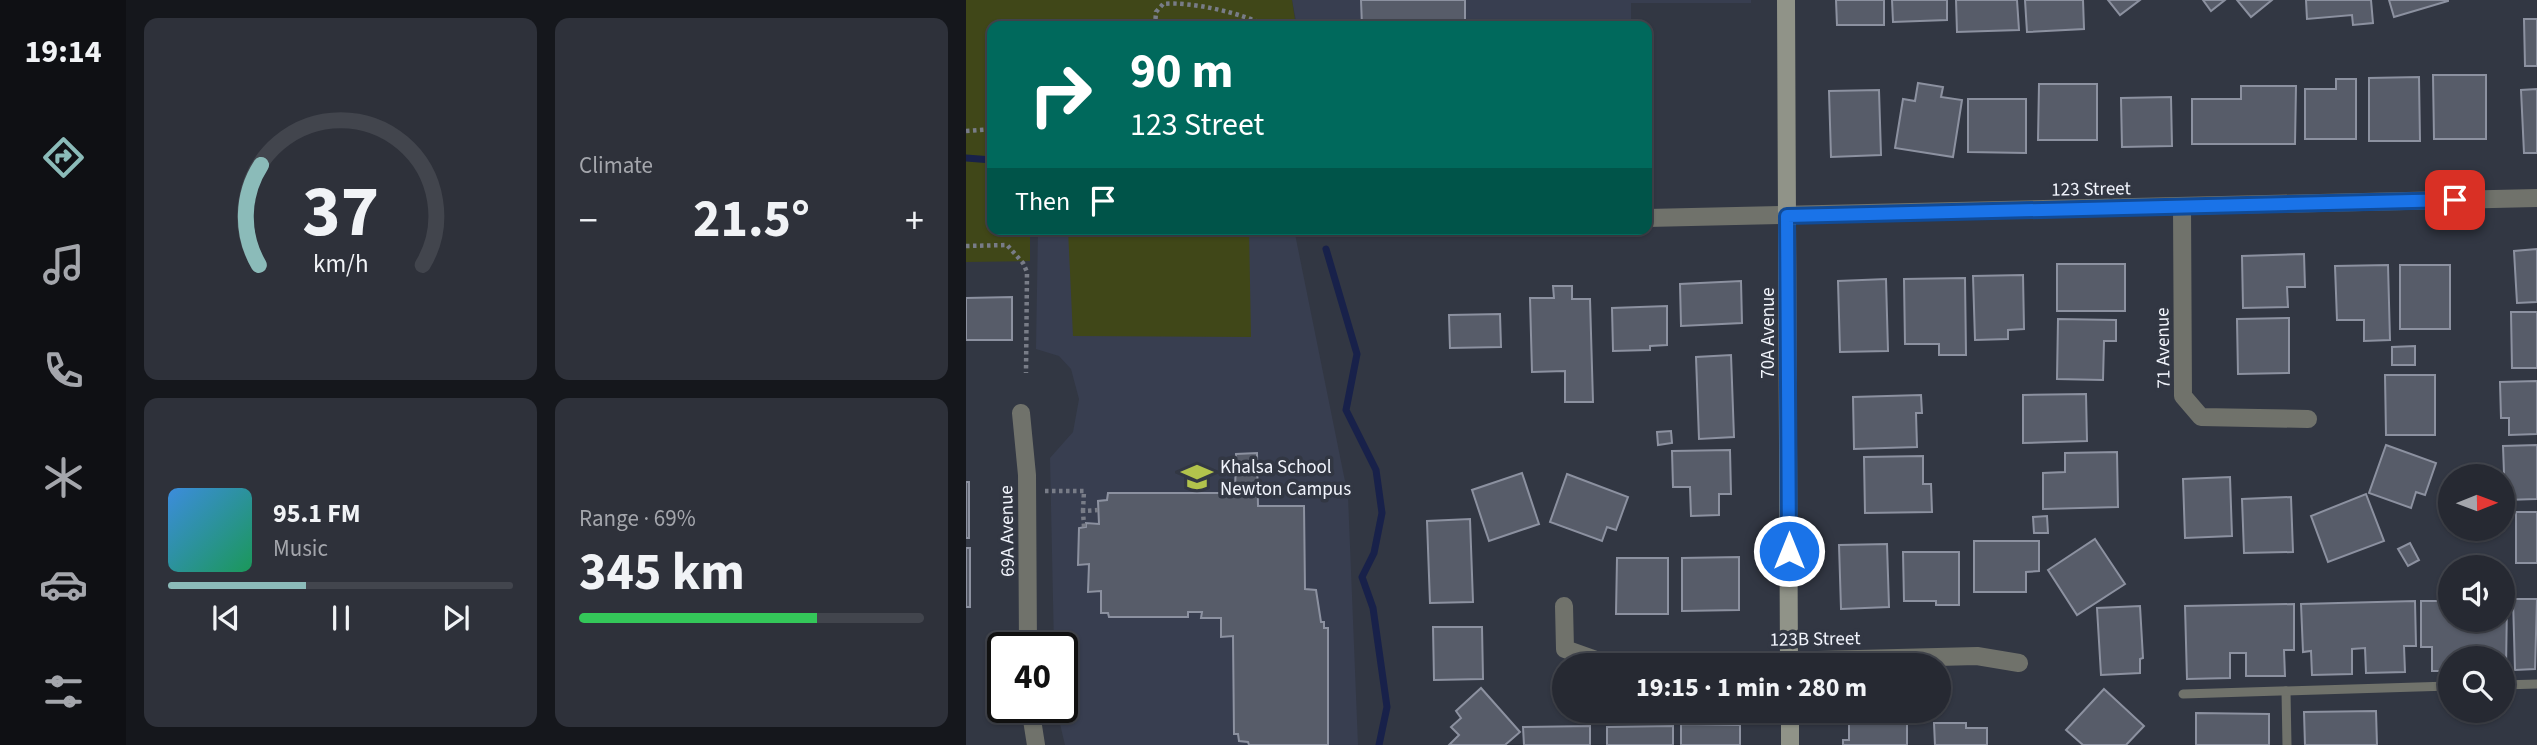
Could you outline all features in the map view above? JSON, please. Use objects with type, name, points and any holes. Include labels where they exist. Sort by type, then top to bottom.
[{"type":"street","name":"70A Avenue","points":[[1786,0],[1789,653]]},
{"type":"street","name":"123 Street","points":[[1652,218],[2537,198]]},
{"type":"street","name":"71 Avenue","points":[[2182,206],[2183,396],[2202,417],[2308,419]]},
{"type":"street","name":"69A Avenue","points":[[1020,414],[1027,475],[1028,632]]},
{"type":"street","name":"123B Street","points":[[1564,606],[1564,649],[1576,653]]},
{"type":"street","name":"123B Street","points":[[1951,657],[1977,656],[2020,663]]},
{"type":"street","points":[[1033,723],[1036,745]]},
{"type":"street","points":[[1790,723],[1790,745]]},
{"type":"lane","points":[[2515,685],[2537,684]]},
{"type":"lane","points":[[2183,694],[2438,686]]},
{"type":"lane","points":[[2286,691],[2287,745]]},
{"type":"path","points":[[1155,21],[1156,12],[1163,4],[1179,2],[1256,21]]},
{"type":"path","points":[[966,131],[987,129]]},
{"type":"path","points":[[966,246],[1007,245],[1023,263],[1027,272],[1026,373]]},
{"type":"path","points":[[1044,491],[1084,491],[1084,527]]},
{"type":"path","points":[[1083,510],[1098,510]]},
{"type":"shaded area","points":[[1292,0],[1751,0],[1751,3],[1631,3],[1631,21],[1296,21]]},
{"type":"shaded area","name":"Khalsa School Newton Campus","points":[[1038,235],[1295,235],[1348,496],[1358,745],[1065,745],[1060,723],[1078,723],[1078,632],[1054,632],[1050,458],[1073,432],[1079,399],[1071,369],[1059,356],[1036,349]]},
{"type":"green space","points":[[966,0],[1292,0],[1295,21],[987,21],[987,235],[1030,235],[1030,261],[966,262]]},
{"type":"green space","points":[[1068,235],[1249,235],[1251,337],[1073,336]]},
{"type":"building","points":[[1361,0],[1465,0],[1465,21],[1362,21]]},
{"type":"building","points":[[1836,0],[1884,0],[1884,25],[1837,25]]},
{"type":"building","points":[[1892,0],[1947,0],[1947,20],[1893,22]]},
{"type":"building","points":[[1956,0],[2017,0],[2019,30],[1957,32]]},
{"type":"building","points":[[2025,0],[2083,0],[2084,29],[2027,32]]},
{"type":"building","points":[[2108,0],[2140,0],[2120,15]]},
{"type":"building","points":[[2203,0],[2225,0],[2211,11]]},
{"type":"building","points":[[2237,0],[2272,0],[2251,17]]},
{"type":"building","points":[[2306,0],[2371,0],[2373,23],[2353,25],[2352,15],[2307,19]]},
{"type":"building","points":[[2389,0],[2448,0],[2448,1],[2394,17]]},
{"type":"building","points":[[2524,19],[2537,19],[2537,66],[2525,66]]},
{"type":"building","points":[[2433,75],[2486,75],[2486,139],[2434,139]]},
{"type":"building","points":[[2419,77],[2420,141],[2369,141],[2369,78]]},
{"type":"building","points":[[2336,79],[2356,79],[2356,139],[2305,139],[2305,89],[2336,89]]},
{"type":"building","points":[[1918,83],[1943,87],[1941,97],[1962,100],[1953,157],[1895,148],[1903,99],[1915,101]]},
{"type":"building","points":[[2039,84],[2097,84],[2097,140],[2038,140]]},
{"type":"building","points":[[2241,86],[2296,86],[2295,144],[2192,144],[2192,99],[2241,99]]},
{"type":"building","points":[[2537,89],[2537,153],[2524,153],[2521,90]]},
{"type":"building","points":[[1879,90],[1881,155],[1831,157],[1829,91]]},
{"type":"building","points":[[2171,97],[2172,146],[2122,147],[2121,98]]},
{"type":"building","points":[[1968,99],[2026,99],[2026,153],[1968,152]]},
{"type":"building","points":[[2537,249],[2537,302],[2517,303],[2514,251]]},
{"type":"building","points":[[2304,254],[2305,287],[2287,287],[2288,307],[2243,308],[2242,256]]},
{"type":"building","points":[[2057,264],[2125,264],[2125,311],[2057,311]]},
{"type":"building","points":[[2388,265],[2390,340],[2364,341],[2364,320],[2337,320],[2335,266]]},
{"type":"building","points":[[2400,265],[2450,265],[2450,329],[2400,329]]},
{"type":"building","points":[[2023,275],[2024,329],[2008,330],[2008,339],[1975,340],[1973,276]]},
{"type":"building","points":[[1965,278],[1966,355],[1939,355],[1939,344],[1905,344],[1904,279]]},
{"type":"building","points":[[1886,279],[1888,351],[1840,352],[1838,281]]},
{"type":"building","points":[[1741,281],[1742,323],[1681,326],[1680,284]]},
{"type":"building","points":[[1553,286],[1572,286],[1572,299],[1590,299],[1593,402],[1565,402],[1565,371],[1532,372],[1530,298],[1554,298]]},
{"type":"building","points":[[1012,297],[1012,340],[966,340],[966,298]]},
{"type":"building","points":[[1667,306],[1667,345],[1650,346],[1650,350],[1613,351],[1612,308]]},
{"type":"building","points":[[2511,312],[2537,312],[2537,368],[2512,368]]},
{"type":"building","points":[[1500,314],[1501,347],[1450,348],[1449,315]]},
{"type":"building","points":[[2289,318],[2289,373],[2238,374],[2237,319]]},
{"type":"building","points":[[2058,319],[2116,320],[2116,341],[2104,341],[2103,380],[2057,379]]},
{"type":"building","points":[[2415,346],[2415,365],[2392,365],[2392,347]]},
{"type":"building","points":[[1731,355],[1734,437],[1699,439],[1696,357]]},
{"type":"building","points":[[2385,375],[2435,375],[2435,435],[2386,435]]},
{"type":"building","points":[[2537,381],[2537,434],[2509,435],[2509,418],[2501,418],[2500,382]]},
{"type":"building","points":[[2086,394],[2087,441],[2023,443],[2023,395]]},
{"type":"building","points":[[1921,395],[1922,413],[1916,413],[1917,447],[1854,449],[1853,397]]},
{"type":"building","points":[[1671,431],[1672,443],[1658,445],[1657,432]]},
{"type":"building","points":[[2386,445],[2436,463],[2425,495],[2416,492],[2411,508],[2369,493]]},
{"type":"building","points":[[2537,445],[2537,499],[2515,500],[2515,464],[2504,464],[2503,446]]},
{"type":"building","points":[[1730,450],[1731,494],[1719,494],[1719,515],[1691,516],[1690,487],[1673,487],[1672,451]]},
{"type":"building","points":[[2117,452],[2118,507],[2043,509],[2043,473],[2065,472],[2065,453]]},
{"type":"building","points":[[1257,453],[1258,506],[1304,506],[1305,589],[1316,590],[1321,622],[1324,622],[1324,628],[1328,628],[1328,745],[1249,745],[1248,742],[1239,741],[1238,734],[1234,734],[1233,636],[1221,637],[1221,618],[1201,618],[1202,612],[1188,612],[1188,617],[1109,617],[1108,613],[1101,613],[1101,591],[1088,592],[1089,564],[1078,565],[1079,528],[1086,527],[1086,523],[1099,524],[1098,501],[1107,500],[1108,493],[1235,493],[1236,454]]},
{"type":"building","points":[[1923,456],[1923,484],[1931,484],[1932,512],[1865,513],[1864,457]]},
{"type":"building","points":[[1522,473],[1539,524],[1489,541],[1472,490]]},
{"type":"building","points":[[1567,474],[1628,497],[1616,530],[1607,527],[1602,541],[1550,522]]},
{"type":"building","points":[[2230,477],[2232,536],[2185,538],[2183,479]]},
{"type":"building","points":[[966,482],[969,482],[969,538],[966,538]]},
{"type":"building","points":[[2366,494],[2384,541],[2328,562],[2311,516]]},
{"type":"building","points":[[2291,497],[2293,552],[2244,553],[2242,499]]},
{"type":"building","points":[[2516,512],[2537,512],[2537,563],[2516,563]]},
{"type":"building","points":[[2047,516],[2048,533],[2034,533],[2033,517]]},
{"type":"building","points":[[1470,519],[1473,602],[1430,603],[1427,521]]},
{"type":"building","points":[[2095,539],[2125,584],[2077,615],[2048,570]]},
{"type":"building","points":[[1974,541],[2039,541],[2039,571],[2026,572],[2026,592],[1974,592]]},
{"type":"building","points":[[2410,543],[2419,560],[2408,566],[2398,549]]},
{"type":"building","points":[[1887,544],[1889,607],[1841,609],[1839,545]]},
{"type":"building","points":[[966,548],[970,548],[970,607],[966,607]]},
{"type":"building","points":[[1903,552],[1959,552],[1959,605],[1936,605],[1936,601],[1904,601]]},
{"type":"building","points":[[1739,557],[1739,610],[1682,611],[1682,558]]},
{"type":"building","points":[[1617,558],[1668,558],[1668,614],[1616,614]]},
{"type":"building","points":[[2515,599],[2537,599],[2535,669],[2515,670]]},
{"type":"building","points":[[2415,601],[2416,646],[2404,646],[2405,672],[2366,673],[2365,648],[2352,649],[2352,674],[2312,675],[2311,651],[2303,652],[2301,604]]},
{"type":"building","points":[[2421,601],[2438,601],[2438,632],[2507,632],[2506,646],[2438,646],[2438,671],[2432,671],[2432,647],[2421,647]]},
{"type":"building","points":[[2294,604],[2294,650],[2284,650],[2285,676],[2246,676],[2246,653],[2230,653],[2230,678],[2187,679],[2185,606]]},
{"type":"building","points":[[2140,606],[2143,658],[2140,659],[2140,673],[2101,675],[2097,608]]},
{"type":"building","points":[[1433,627],[1482,627],[1483,679],[1434,680]]},
{"type":"building","points":[[1481,688],[1520,732],[1505,745],[1449,745],[1459,735],[1451,727],[1461,718],[1456,711]]},
{"type":"building","points":[[2104,689],[2144,726],[2126,745],[2083,745],[2066,730]]},
{"type":"building","points":[[2376,711],[2377,745],[2305,745],[2304,712]]},
{"type":"building","points":[[2196,713],[2269,714],[2269,745],[2196,745]]},
{"type":"building","points":[[1849,723],[1907,723],[1907,745],[1843,745],[1843,740],[1849,740]]},
{"type":"building","points":[[1934,723],[1966,723],[1966,728],[1987,728],[1987,745],[1935,745]]},
{"type":"building","points":[[1681,724],[1740,725],[1740,745],[1681,745]]},
{"type":"building","points":[[1590,726],[1590,745],[1524,745],[1523,727]]},
{"type":"building","points":[[1673,726],[1673,745],[1607,745],[1607,727]]},
{"type":"waterway","points":[[966,158],[987,160]]},
{"type":"waterway","points":[[1326,249],[1357,354],[1346,410],[1376,470],[1382,513],[1374,553],[1362,577],[1373,608],[1387,707],[1379,745]]},
{"type":"place","name":"Khalsa School Newton Campus","points":[[1197,477]]},
{"type":"route","points":[[1789,551],[1787,216],[2455,200]]}]
